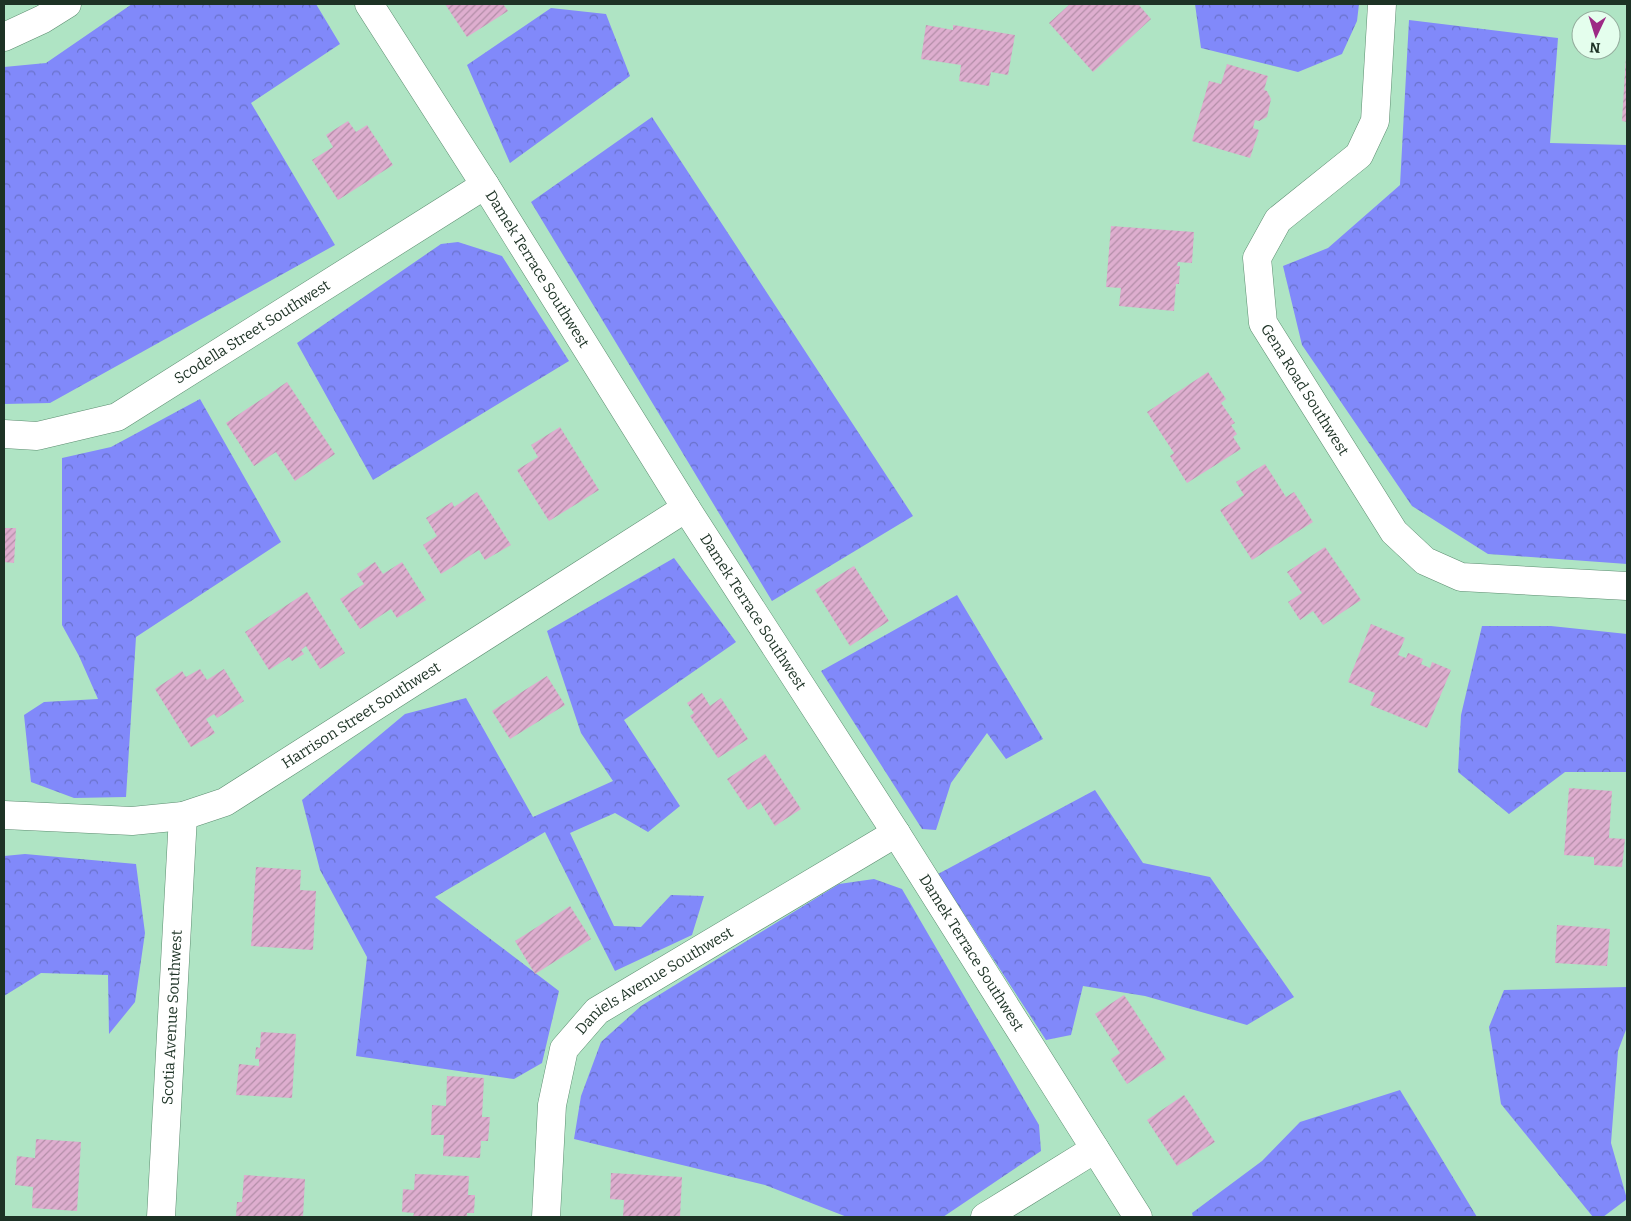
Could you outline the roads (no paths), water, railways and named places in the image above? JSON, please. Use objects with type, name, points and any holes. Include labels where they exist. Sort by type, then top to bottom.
[{"type":"street","points":[[4,37],[44,19],[67,4]]},
{"type":"street","name":"Damek Terrace Southwest","points":[[369,4],[485,185],[686,508],[896,833],[1138,1217]]},
{"type":"street","name":"Gena Road Southwest","points":[[1382,4],[1375,121],[1359,156],[1278,220],[1256,258],[1263,323],[1394,532],[1425,561],[1461,576],[1627,586]]},
{"type":"street","name":"Scodella Street Southwest","points":[[4,434],[37,436],[116,417],[485,185]]},
{"type":"street","name":"Harrison Street Southwest","points":[[4,815],[132,821],[183,816],[225,802],[686,508]]},
{"type":"street","name":"Scotia Avenue Southwest","points":[[161,1217],[183,816]]},
{"type":"street","name":"Daniels Avenue Southwest","points":[[546,1217],[552,1105],[564,1049],[597,1011],[896,833]]},
{"type":"street","points":[[985,1217],[1095,1149]]}]
